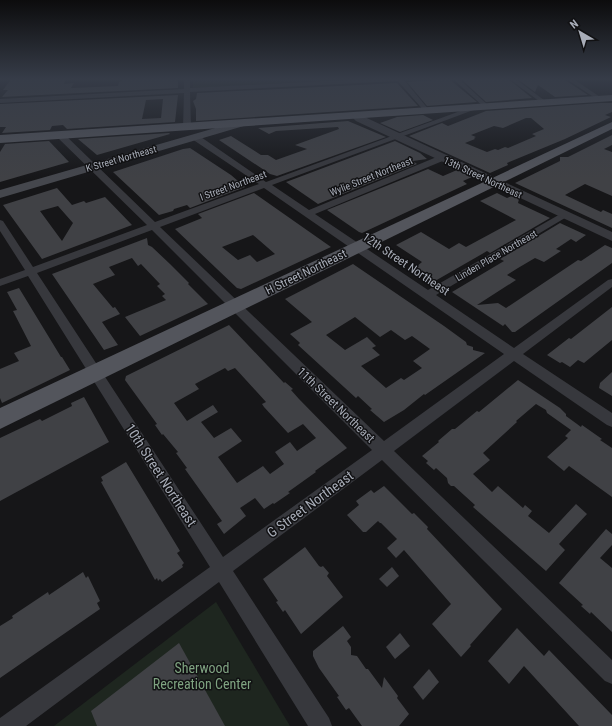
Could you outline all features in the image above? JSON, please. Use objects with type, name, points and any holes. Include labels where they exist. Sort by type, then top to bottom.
[{"type":"main road","points":[[0,139],[187,128],[415,112]]},
{"type":"main road","name":"K Street Northeast","points":[[0,194],[243,123]]},
{"type":"main road","name":"H Street Northeast","points":[[0,420],[612,125]]},
{"type":"main road","name":"12th Street Northeast","points":[[187,128],[195,137]]},
{"type":"street","points":[[187,112],[187,128]]},
{"type":"street","name":"I Street Northeast","points":[[0,283],[464,112]]},
{"type":"street","name":"13th Street Northeast","points":[[356,116],[359,119],[396,137],[612,237]]},
{"type":"street","name":"11th Street Northeast","points":[[60,135],[612,674]]},
{"type":"street","name":"12th Street Northeast","points":[[195,137],[612,421]]},
{"type":"street","name":"Wylie Street Northeast","points":[[308,214],[442,158]]},
{"type":"street","name":"Linden Place Northeast","points":[[428,295],[565,215]]},
{"type":"street","name":"10th Street Northeast","points":[[0,223],[321,726]]},
{"type":"street","name":"G Street Northeast","points":[[8,726],[222,570],[513,353],[612,282]]},
{"type":"green space","name":"Sherwood Recreation Center","points":[[216,602],[290,726],[54,726]]},
{"type":"building","points":[[0,112],[143,112],[142,119],[161,118],[162,112],[176,112],[175,122],[67,129],[63,125],[52,126],[50,130],[2,133],[6,127],[0,127]]},
{"type":"building","points":[[196,112],[331,112],[196,121]]},
{"type":"building","points":[[484,112],[612,112],[605,115],[611,117],[565,139],[507,163],[508,165],[490,173],[409,136],[442,123],[448,126]],"holes":[[[526,118],[531,118],[544,129],[532,134],[536,136],[508,148],[505,147],[487,152],[465,143],[475,139],[474,138],[476,137],[471,135],[494,126],[503,128]]]},
{"type":"building","points":[[423,115],[433,120],[400,132],[380,123],[397,117]]},
{"type":"building","points":[[348,121],[386,137],[277,176],[270,174],[219,140],[231,136],[261,155],[268,155],[276,160],[307,149],[295,145],[339,129],[338,127],[276,131],[269,134],[258,128]]},
{"type":"building","points":[[170,134],[97,155],[78,139]]},
{"type":"building","points":[[612,135],[612,145],[604,149],[612,152],[612,196],[585,184],[565,195],[601,212],[603,210],[612,214],[612,228],[515,183],[560,161],[560,157],[568,157]]},
{"type":"building","points":[[49,141],[69,162],[0,182],[0,152],[5,144]]},
{"type":"building","points":[[395,141],[420,153],[427,159],[413,161],[417,164],[318,204],[286,182]]},
{"type":"building","points":[[190,148],[231,175],[245,187],[190,208],[187,205],[159,215],[113,172],[183,149]]},
{"type":"building","points":[[428,169],[443,176],[457,170],[472,177],[463,181],[467,184],[362,233],[327,210]]},
{"type":"building","points":[[57,188],[72,205],[84,201],[86,203],[105,197],[132,225],[42,259],[3,205]],"holes":[[[58,206],[73,223],[62,241],[40,211]]]},
{"type":"building","points":[[254,193],[331,247],[241,289],[237,288],[175,229],[202,218],[198,214]],"holes":[[[253,235],[275,254],[257,262],[250,255],[238,260],[222,247]]]},
{"type":"building","points":[[497,193],[507,198],[512,196],[519,199],[518,203],[550,218],[490,253],[487,251],[435,281],[415,268],[422,262],[396,245],[421,232],[449,249],[459,243],[466,247],[516,220],[480,201]]},
{"type":"building","points":[[560,223],[586,235],[576,242],[571,239],[556,249],[561,251],[544,262],[535,258],[507,275],[516,280],[477,305],[498,303],[506,308],[578,260],[581,261],[605,245],[612,248],[612,263],[515,332],[512,332],[505,324],[503,326],[452,292],[504,261],[500,259]]},
{"type":"building","points":[[147,238],[148,245],[170,264],[208,304],[140,336],[125,317],[166,300],[162,296],[165,294],[157,286],[160,284],[141,264],[138,266],[132,258],[109,267],[115,275],[93,284],[120,314],[102,322],[118,345],[104,350],[52,274]]},
{"type":"building","points":[[353,264],[444,326],[466,342],[467,345],[473,347],[473,350],[485,353],[425,395],[424,394],[404,410],[384,422],[370,410],[372,409],[358,396],[356,398],[298,345],[300,343],[290,334],[312,322],[285,299]],"holes":[[[355,317],[380,337],[391,330],[405,340],[412,336],[430,349],[413,361],[422,368],[404,380],[401,378],[386,388],[361,366],[380,355],[372,348],[376,346],[367,337],[345,350],[326,335]]]},
{"type":"building","points":[[19,288],[70,370],[2,403],[0,398],[0,369],[19,361],[14,353],[31,346],[13,311],[17,310],[7,292]]},
{"type":"building","points":[[612,307],[612,340],[584,363],[578,360],[570,367],[547,355],[569,338],[571,339]]},
{"type":"building","points":[[229,325],[284,383],[285,382],[293,389],[291,390],[299,399],[347,448],[315,471],[316,472],[288,492],[290,493],[274,504],[273,503],[264,509],[255,498],[240,508],[246,516],[224,534],[217,524],[222,521],[185,469],[187,468],[176,453],[178,452],[163,434],[162,435],[155,425],[157,424],[125,380],[126,376]],"holes":[[[225,368],[228,371],[235,368],[266,402],[262,404],[264,407],[288,433],[303,424],[316,438],[297,451],[290,442],[275,452],[284,464],[270,474],[263,466],[237,483],[218,457],[242,441],[231,428],[214,438],[201,422],[218,412],[213,405],[187,421],[174,403],[199,389],[195,384]]]},
{"type":"building","points":[[612,372],[612,396],[599,388],[600,383]]},
{"type":"building","points":[[518,380],[560,408],[566,416],[581,427],[582,425],[612,448],[612,497],[569,466],[564,471],[547,457],[568,438],[565,436],[571,430],[536,404],[483,453],[490,460],[473,474],[492,492],[498,486],[523,508],[525,505],[532,511],[528,516],[549,533],[576,504],[587,514],[559,544],[565,550],[546,571],[473,507],[475,505],[454,486],[451,486],[448,483],[447,478],[436,468],[434,470],[426,463],[428,461],[422,456],[452,429],[455,429],[477,411],[479,412]]},
{"type":"building","points":[[84,397],[109,442],[0,501],[0,438],[40,419],[42,421],[72,406],[71,403]]},
{"type":"building","points":[[126,462],[180,551],[177,553],[184,563],[182,565],[183,567],[162,582],[160,579],[158,581],[157,578],[155,580],[101,482],[103,481],[101,477]]},
{"type":"building","points":[[384,486],[412,514],[414,513],[428,527],[427,529],[502,609],[461,657],[432,624],[451,604],[404,550],[396,558],[387,548],[397,539],[381,523],[378,521],[366,532],[363,532],[347,515],[359,505],[356,501],[371,490],[374,493]]},
{"type":"building","points":[[606,529],[612,534],[612,545],[600,558],[612,568],[612,632],[591,612],[590,614],[581,606],[583,605],[559,583]]},
{"type":"building","points":[[305,547],[319,566],[323,566],[329,573],[327,576],[343,597],[301,634],[285,610],[283,612],[276,602],[278,601],[263,579]]},
{"type":"building","points":[[392,567],[399,576],[387,587],[379,579]]},
{"type":"building","points":[[83,572],[86,578],[88,576],[100,601],[97,603],[100,609],[0,678],[0,626],[13,618],[12,616],[48,592],[49,595]]},
{"type":"building","points":[[343,626],[351,637],[347,641],[351,647],[351,655],[357,656],[382,688],[384,677],[409,714],[399,726],[362,726],[349,708],[346,710],[337,697],[339,696],[319,668],[313,656],[313,651]]},
{"type":"building","points":[[517,628],[544,656],[549,650],[612,715],[612,726],[579,726],[524,666],[509,684],[488,661]]},
{"type":"building","points":[[400,633],[410,646],[395,659],[386,647]]},
{"type":"building","points":[[179,643],[225,726],[97,726],[91,711]]},
{"type":"building","points":[[429,669],[439,682],[423,700],[413,687]]}]
